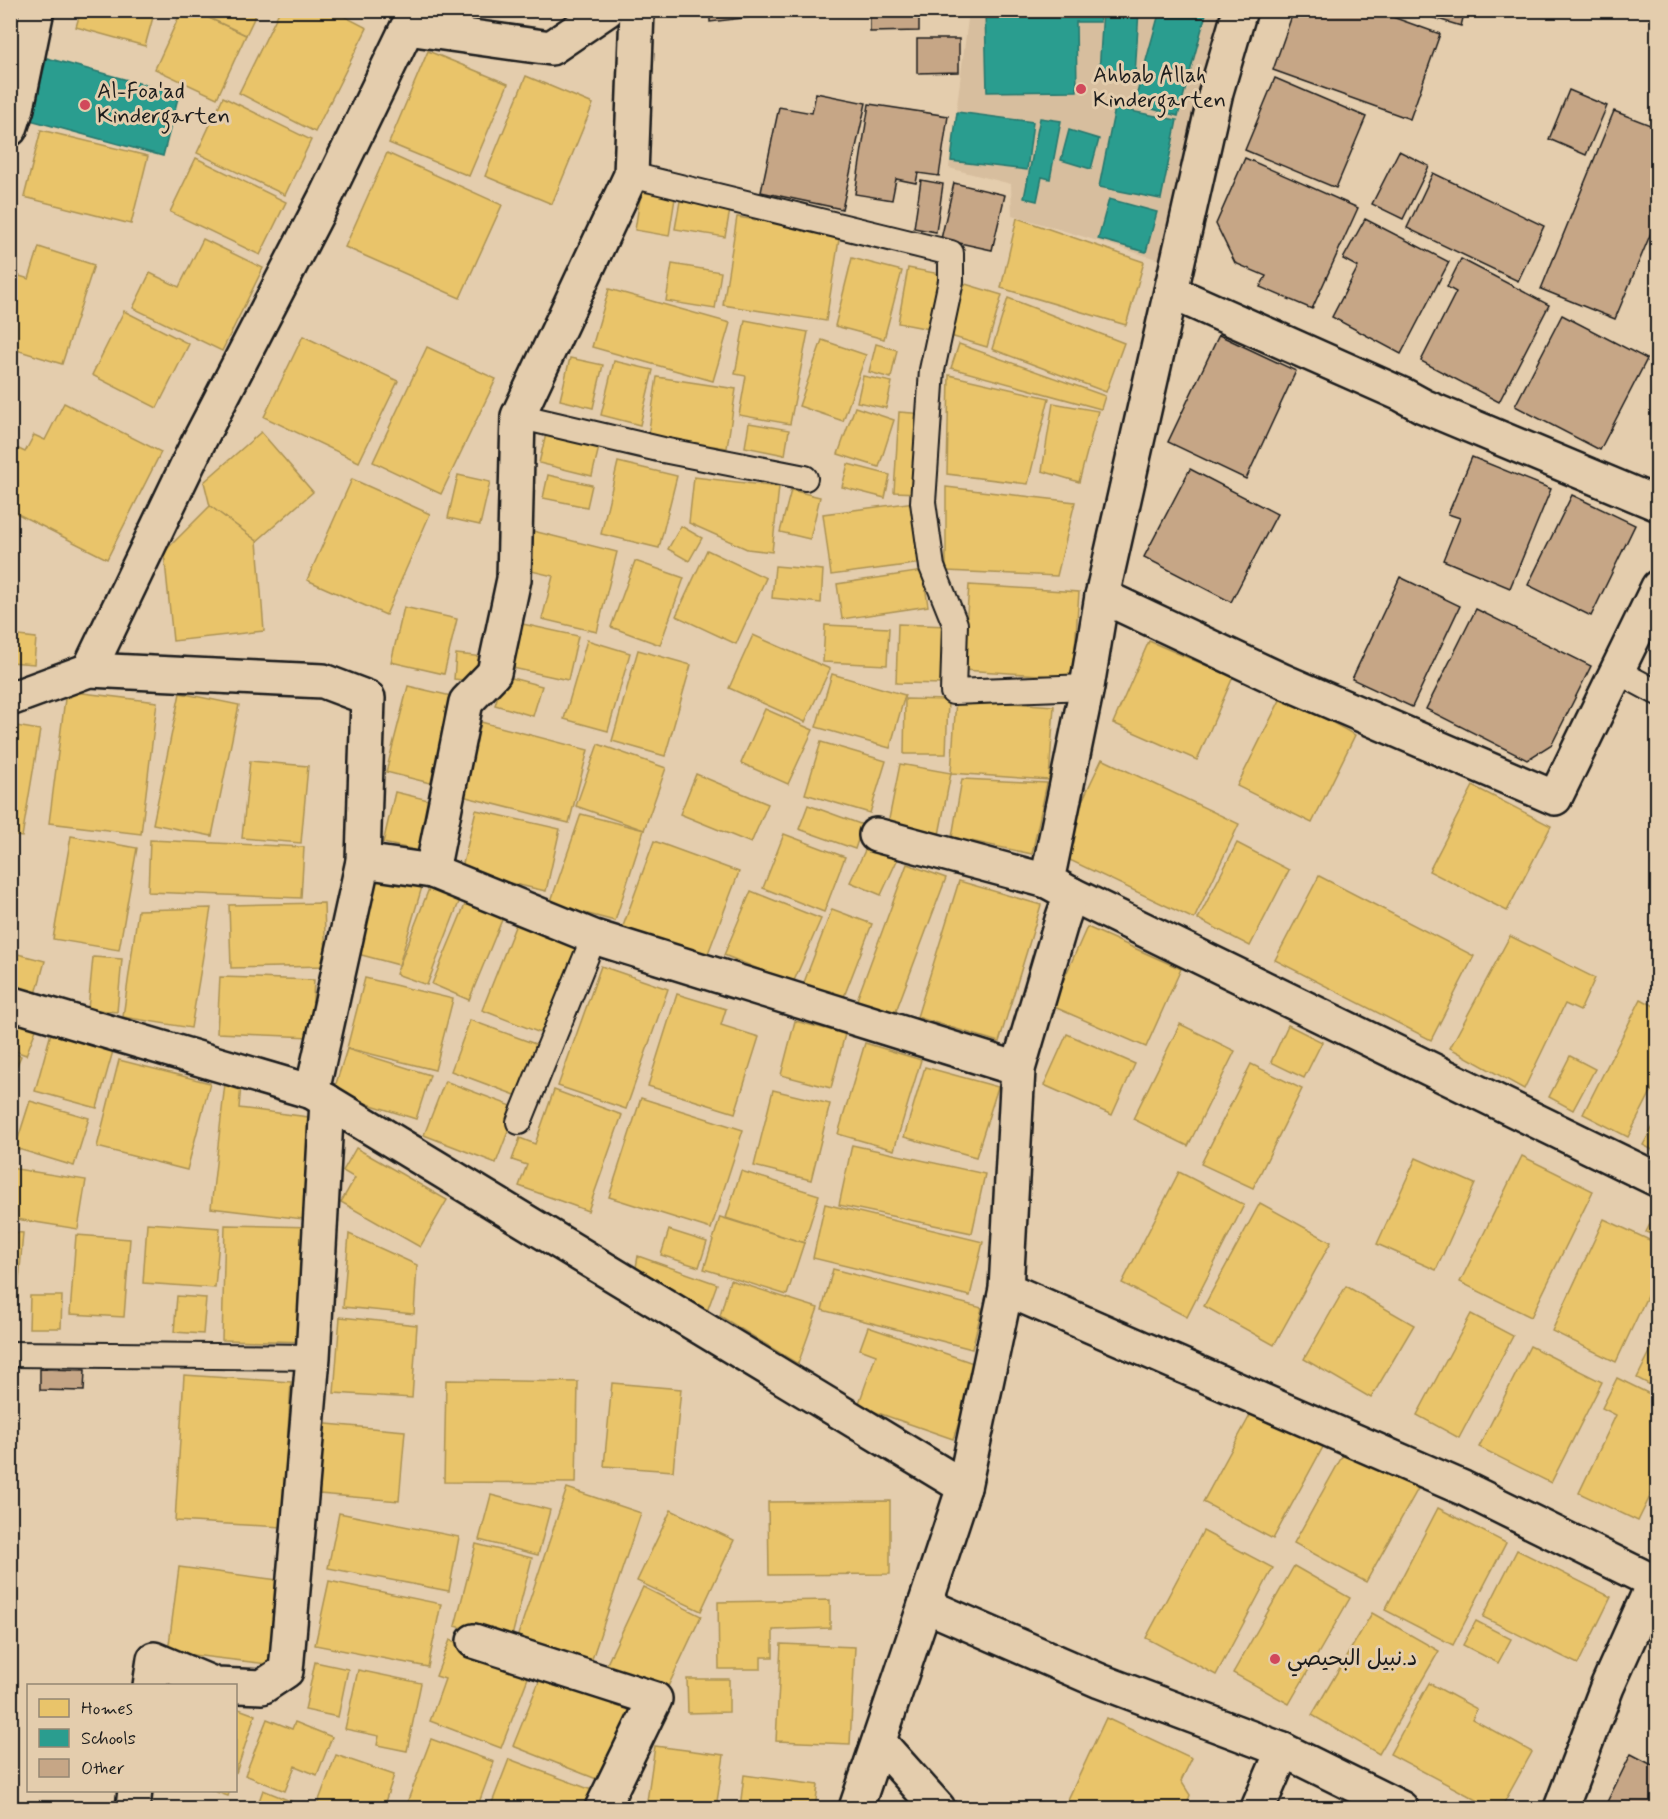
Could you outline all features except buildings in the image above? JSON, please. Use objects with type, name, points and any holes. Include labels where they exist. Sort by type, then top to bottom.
[{"type":"street","points":[[13,115],[37,10]]},
{"type":"street","points":[[88,670],[197,445],[326,196],[407,28],[551,48],[607,10]]},
{"type":"street","points":[[432,871],[466,702],[494,673],[514,579],[518,416],[631,176],[636,10]]},
{"type":"street","points":[[856,1809],[964,1487],[1006,1289],[1018,1069],[1059,888],[1102,596],[1216,92],[1240,10]]},
{"type":"street","points":[[1171,292],[1402,394],[1424,406],[1658,504]]},
{"type":"street","points":[[1102,596],[1283,681],[1555,798],[1658,587]]},
{"type":"street","points":[[10,699],[88,670],[323,681],[368,698],[363,861],[319,1096],[313,1357],[286,1671],[262,1687],[237,1685]]},
{"type":"street","points":[[876,835],[1059,888],[1658,1180]]},
{"type":"street","points":[[363,861],[432,871],[594,937],[1018,1069]]},
{"type":"street","points":[[10,1003],[319,1096],[964,1487]]},
{"type":"street","points":[[1006,1289],[1463,1488],[1656,1583],[1607,1687],[1561,1809]]},
{"type":"street","points":[[925,1605],[1100,1681],[1283,1750],[1401,1809]]},
{"type":"street","points":[[474,1641],[655,1699],[602,1809]]},
{"type":"street","points":[[150,1684],[154,1659],[216,1684]]},
{"type":"street","points":[[879,1742],[938,1809]]},
{"type":"street","points":[[1258,1809],[1283,1750]]},
{"type":"street","points":[[133,1809],[135,1792]]},
{"type":"lane","points":[[631,176],[951,253],[951,281],[932,370],[924,502],[932,567],[955,624],[953,692],[1087,687]]},
{"type":"lane","points":[[518,416],[663,450],[805,478]]},
{"type":"lane","points":[[1617,671],[1658,693]]},
{"type":"lane","points":[[519,1122],[594,937]]},
{"type":"lane","points":[[10,1354],[313,1357]]},
{"type":"shaded area","name":"Ahbab Allah Kindergarten","points":[[969,11],[1222,11],[1160,260],[1012,215],[1011,184],[949,168]]},
{"type":"place","name":"Ahbab Allah Kindergarten","points":[[1081,89]]},
{"type":"place","name":"Al-Foa'ad Kindergarten","points":[[85,105]]},
{"type":"place","name":"د.نبيل البحيصي","points":[[1275,1659]]}]
